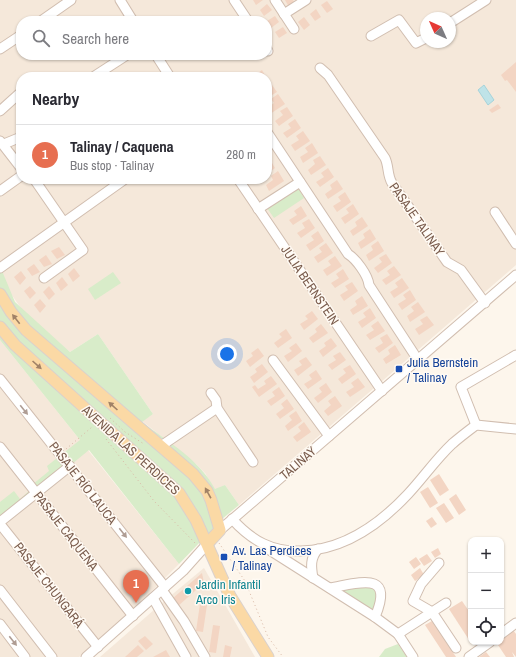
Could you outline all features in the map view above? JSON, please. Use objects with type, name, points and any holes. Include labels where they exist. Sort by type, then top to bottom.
[{"type":"main road","name":"AVENIDA LAS PERDICES","points":[[0,294],[11,312],[26,330],[186,466],[202,484],[212,500],[220,530]]},
{"type":"main road","name":"AVENIDA LAS PERDICES","points":[[0,327],[15,345],[103,421],[179,494],[188,505],[208,543],[218,571],[230,596],[268,657]]},
{"type":"main road","name":"TALINAY","points":[[208,543],[220,530]]},
{"type":"street","points":[[48,16],[71,0]]},
{"type":"street","points":[[120,0],[128,16]]},
{"type":"street","points":[[234,0],[245,16]]},
{"type":"street","points":[[275,0],[294,29]]},
{"type":"street","points":[[284,14],[306,0]]},
{"type":"street","points":[[456,19],[486,0]]},
{"type":"street","points":[[372,36],[399,20],[412,40],[416,43],[420,41]]},
{"type":"street","points":[[0,49],[16,38]]},
{"type":"street","points":[[101,72],[119,60]]},
{"type":"street","points":[[159,60],[167,72]]},
{"type":"street","name":"PASAJE TALINAY","points":[[320,68],[328,75],[385,158],[392,183],[447,262],[461,270],[485,302]]},
{"type":"street","points":[[0,111],[16,97]]},
{"type":"street","points":[[16,139],[2,143],[16,161]]},
{"type":"street","points":[[272,140],[348,254],[354,258],[367,278],[369,285],[418,360]]},
{"type":"street","points":[[0,191],[16,180]]},
{"type":"street","points":[[258,209],[300,182]]},
{"type":"street","points":[[38,184],[83,250],[44,278]]},
{"type":"street","points":[[0,268],[118,184]]},
{"type":"street","name":"JULIA BERNSTEIN","points":[[241,184],[382,391]]},
{"type":"street","points":[[495,212],[516,244]]},
{"type":"street","name":"TALINAY","points":[[220,530],[516,275]]},
{"type":"street","points":[[476,425],[461,387],[516,356]]},
{"type":"street","points":[[272,360],[329,436]]},
{"type":"street","name":"PASAJE RÍO LAUCA","points":[[0,379],[70,466],[164,589],[205,657]]},
{"type":"street","points":[[211,393],[216,400],[217,408],[253,462]]},
{"type":"street","points":[[161,446],[217,408]]},
{"type":"street","points":[[258,542],[274,549],[288,552],[318,549],[344,542],[377,521],[406,496],[452,445],[476,425],[516,429]]},
{"type":"street","name":"PASAJE CAQUENA","points":[[0,446],[133,616]]},
{"type":"street","points":[[0,523],[70,466]]},
{"type":"street","points":[[232,519],[244,532],[258,542],[376,617],[398,634],[413,657]]},
{"type":"street","name":"PASAJE CHUNGARÁ","points":[[0,523],[98,647]]},
{"type":"street","name":"TALINAY","points":[[86,657],[164,589],[190,564],[208,543]]},
{"type":"street","points":[[313,578],[311,561],[313,555],[318,549]]},
{"type":"street","points":[[440,563],[421,584],[413,601],[432,612],[456,648]]},
{"type":"street","points":[[330,588],[369,581],[377,585],[382,594],[382,600],[376,617]]},
{"type":"street","points":[[0,590],[52,657]]},
{"type":"street","points":[[153,598],[186,657]]},
{"type":"street","points":[[398,634],[446,603]]},
{"type":"street","points":[[504,632],[516,623]]},
{"type":"street","points":[[0,624],[26,657]]},
{"type":"street","points":[[469,657],[486,645]]},
{"type":"path","points":[[103,421],[125,432],[149,447]]},
{"type":"path","points":[[60,454],[103,421]]},
{"type":"path","points":[[103,421],[106,441],[154,501],[208,543],[245,581],[268,637],[283,657]]},
{"type":"shaded area","points":[[0,0],[516,0],[516,265],[239,505],[225,485],[215,490],[205,473],[196,464],[142,421],[153,414],[98,334],[70,352],[23,311],[9,291],[0,266]]},
{"type":"shaded area","points":[[0,340],[179,564],[134,609],[79,657],[0,657]]},
{"type":"shaded area","points":[[204,568],[255,657],[100,657],[162,603]]},
{"type":"green space","points":[[298,188],[304,198],[274,218],[267,208]]},
{"type":"green space","points":[[0,266],[15,302],[70,352],[98,334],[153,414],[142,422],[192,460],[209,479],[215,489],[225,485],[239,505],[222,519],[179,564],[89,450],[0,523],[0,502],[14,491],[20,499],[29,491],[27,489],[49,471],[47,466],[80,440],[0,340]]},
{"type":"green space","points":[[113,272],[121,283],[95,300],[88,289]]},
{"type":"green space","points":[[368,584],[379,593],[373,610],[339,590]]},
{"type":"green space","points":[[398,644],[407,657],[379,657],[385,649]]},
{"type":"water","points":[[484,85],[494,100],[488,105],[478,90]]},
{"type":"building","points":[[253,0],[263,0],[256,5]]},
{"type":"building","points":[[285,0],[293,0],[295,3],[289,7]]},
{"type":"building","points":[[327,1],[333,9],[327,13],[321,5]]},
{"type":"building","points":[[267,4],[272,10],[264,16],[260,10]]},
{"type":"building","points":[[316,9],[321,17],[315,21],[310,14]]},
{"type":"building","points":[[275,16],[279,22],[272,27],[272,18]]},
{"type":"building","points":[[304,17],[310,25],[304,30],[298,22]]},
{"type":"building","points":[[283,27],[287,33],[279,38],[275,32]]},
{"type":"building","points":[[516,62],[516,92],[501,75]]},
{"type":"building","points":[[272,85],[277,92],[272,95]]},
{"type":"building","points":[[278,94],[285,104],[272,113],[272,104],[274,103],[272,98]]},
{"type":"building","points":[[498,104],[501,108],[492,113],[489,110]]},
{"type":"building","points":[[287,107],[293,116],[279,126],[275,121],[283,115],[280,111]]},
{"type":"building","points":[[295,119],[301,128],[287,138],[283,133],[291,128],[288,124]]},
{"type":"building","points":[[303,131],[310,141],[295,151],[291,145],[299,140],[296,136]]},
{"type":"building","points":[[312,143],[318,153],[303,163],[300,157],[308,152],[305,148]]},
{"type":"building","points":[[320,156],[326,165],[311,175],[308,170],[315,164],[313,160]]},
{"type":"building","points":[[272,163],[275,168],[272,170]]},
{"type":"building","points":[[328,168],[334,177],[320,187],[316,182],[324,177],[321,173]]},
{"type":"building","points":[[278,171],[284,181],[269,191],[266,185],[272,184],[272,175]]},
{"type":"building","points":[[337,180],[343,189],[328,199],[325,194],[332,189],[330,185]]},
{"type":"building","points":[[345,192],[351,202],[337,212],[333,206],[341,201],[338,197]]},
{"type":"building","points":[[353,204],[359,214],[345,224],[341,218],[349,213],[346,209]]},
{"type":"building","points":[[301,206],[307,216],[293,225],[289,220],[297,215],[294,211]]},
{"type":"building","points":[[362,217],[368,226],[353,236],[350,231],[357,226],[355,222]]},
{"type":"building","points":[[309,219],[315,228],[301,238],[297,233],[305,228],[302,223]]},
{"type":"building","points":[[370,229],[376,239],[361,249],[358,243],[365,238],[363,234]]},
{"type":"building","points":[[318,231],[324,241],[310,251],[306,245],[314,240],[311,236]]},
{"type":"building","points":[[378,241],[384,251],[369,261],[366,255],[373,250],[371,246]]},
{"type":"building","points":[[326,243],[333,253],[318,263],[314,257],[322,252],[319,248]]},
{"type":"building","points":[[59,247],[65,255],[57,259],[51,251]]},
{"type":"building","points":[[386,254],[392,263],[378,273],[374,268],[382,262],[379,258]]},
{"type":"building","points":[[46,255],[52,264],[44,267],[39,260]]},
{"type":"building","points":[[335,256],[342,266],[327,276],[323,270],[331,265],[328,261]]},
{"type":"building","points":[[34,264],[40,272],[32,276],[27,269]]},
{"type":"building","points":[[394,266],[401,275],[386,285],[382,280],[390,275],[387,271]]},
{"type":"building","points":[[74,268],[80,276],[73,282],[68,274]]},
{"type":"building","points":[[343,269],[349,279],[335,288],[331,283],[339,278],[336,274]]},
{"type":"building","points":[[21,271],[26,278],[20,285],[14,277]]},
{"type":"building","points":[[62,277],[68,285],[61,291],[56,283]]},
{"type":"building","points":[[402,278],[409,288],[394,298],[390,292],[398,287],[395,283]]},
{"type":"building","points":[[352,282],[358,291],[344,301],[340,295],[348,290],[345,286]]},
{"type":"building","points":[[30,286],[36,293],[30,299],[24,291]]},
{"type":"building","points":[[49,286],[55,294],[49,300],[43,292]]},
{"type":"building","points":[[410,290],[416,300],[402,310],[398,304],[406,299],[403,295]]},
{"type":"building","points":[[362,296],[368,306],[353,315],[350,310],[357,305],[355,301]]},
{"type":"building","points":[[40,299],[46,306],[40,313],[34,305]]},
{"type":"building","points":[[418,302],[425,312],[410,322],[407,316],[414,311],[411,307]]},
{"type":"building","points":[[370,308],[376,318],[362,328],[358,322],[366,317],[363,313]]},
{"type":"building","points":[[312,311],[318,319],[304,330],[300,324],[308,319],[305,316]]},
{"type":"building","points":[[427,316],[434,325],[419,335],[415,329],[423,324],[420,320]]},
{"type":"building","points":[[378,321],[385,331],[370,340],[366,335],[374,330],[371,326]]},
{"type":"building","points":[[321,324],[328,333],[313,343],[309,338],[317,332],[315,329]]},
{"type":"building","points":[[286,329],[292,338],[278,348],[274,343],[282,337],[279,334]]},
{"type":"building","points":[[387,334],[393,343],[379,353],[375,348],[383,343],[380,338]]},
{"type":"building","points":[[331,338],[337,346],[323,357],[319,351],[326,346],[324,343]]},
{"type":"building","points":[[296,343],[302,351],[288,362],[284,356],[292,351],[289,348]]},
{"type":"building","points":[[395,345],[401,355],[386,364],[383,359],[390,354],[388,350]]},
{"type":"building","points":[[258,348],[264,356],[250,367],[246,361],[253,356],[251,353]]},
{"type":"building","points":[[340,352],[346,360],[332,370],[328,365],[336,360],[333,356]]},
{"type":"building","points":[[306,357],[312,365],[298,376],[294,370],[302,365],[299,361]]},
{"type":"building","points":[[262,364],[268,372],[254,383],[250,377],[257,372],[255,369]]},
{"type":"building","points":[[350,365],[356,374],[342,384],[338,379],[346,373],[343,369]]},
{"type":"building","points":[[316,370],[322,379],[308,389],[304,384],[312,379],[309,375]]},
{"type":"building","points":[[271,376],[277,384],[259,397],[252,387],[255,385],[258,389],[266,384],[264,381]]},
{"type":"building","points":[[358,378],[365,387],[350,397],[346,392],[354,387],[351,383]]},
{"type":"building","points":[[326,383],[332,392],[318,403],[314,398],[322,392],[319,388]]},
{"type":"building","points":[[279,387],[285,396],[271,406],[267,401],[275,396],[272,392]]},
{"type":"building","points":[[335,396],[342,406],[328,416],[324,411],[331,405],[328,401]]},
{"type":"building","points":[[287,399],[294,409],[280,419],[276,414],[284,408],[281,404]]},
{"type":"building","points":[[296,411],[302,421],[288,431],[285,426],[292,420],[289,416]]},
{"type":"building","points":[[304,422],[311,432],[297,442],[293,437],[301,431],[298,427]]},
{"type":"building","points":[[439,474],[449,490],[440,496],[430,480]]},
{"type":"building","points":[[428,487],[438,503],[430,508],[420,492]]},
{"type":"building","points":[[456,494],[466,510],[459,515],[449,499]]},
{"type":"building","points":[[444,503],[454,518],[446,523],[436,508]]},
{"type":"building","points":[[432,517],[437,524],[431,528],[426,521]]},
{"type":"building","points":[[438,548],[441,554],[435,558],[431,552]]},
{"type":"building","points":[[427,554],[432,561],[424,566],[419,559]]},
{"type":"building","points":[[416,557],[421,564],[414,569],[409,562]]},
{"type":"building","points":[[420,568],[424,575],[415,581],[411,575]]},
{"type":"building","name":"Jardin Infantil Arco Iris","points":[[202,573],[204,583],[178,606],[172,599]]},
{"type":"building","points":[[462,601],[468,610],[468,638],[449,609]]},
{"type":"building","points":[[200,604],[207,605],[203,632],[196,631]]},
{"type":"building","points":[[432,621],[456,657],[446,657],[425,625]]},
{"type":"building","points":[[213,625],[220,626],[216,653],[209,652]]},
{"type":"building","points":[[513,630],[516,634],[516,657],[512,652],[514,657],[506,657],[498,645],[504,645],[504,637]]},
{"type":"building","points":[[145,636],[153,644],[146,650],[138,641]]},
{"type":"building","points":[[138,645],[144,651],[137,657],[125,657]]},
{"type":"building","points":[[225,645],[232,647],[230,657],[223,657]]},
{"type":"building","points":[[166,650],[170,657],[153,657]]},
{"type":"building","points":[[486,652],[490,657],[479,657]]},
{"type":"place","name":"Julia Bernstein / Talinay","points":[[399,369]]},
{"type":"place","name":"Av. Las Perdices / Talinay","points":[[224,557]]},
{"type":"place","name":"Jardin Infantil Arco Iris","points":[[188,591]]},
{"type":"place","name":"Talinay / Caquena","points":[[136,603]]}]
